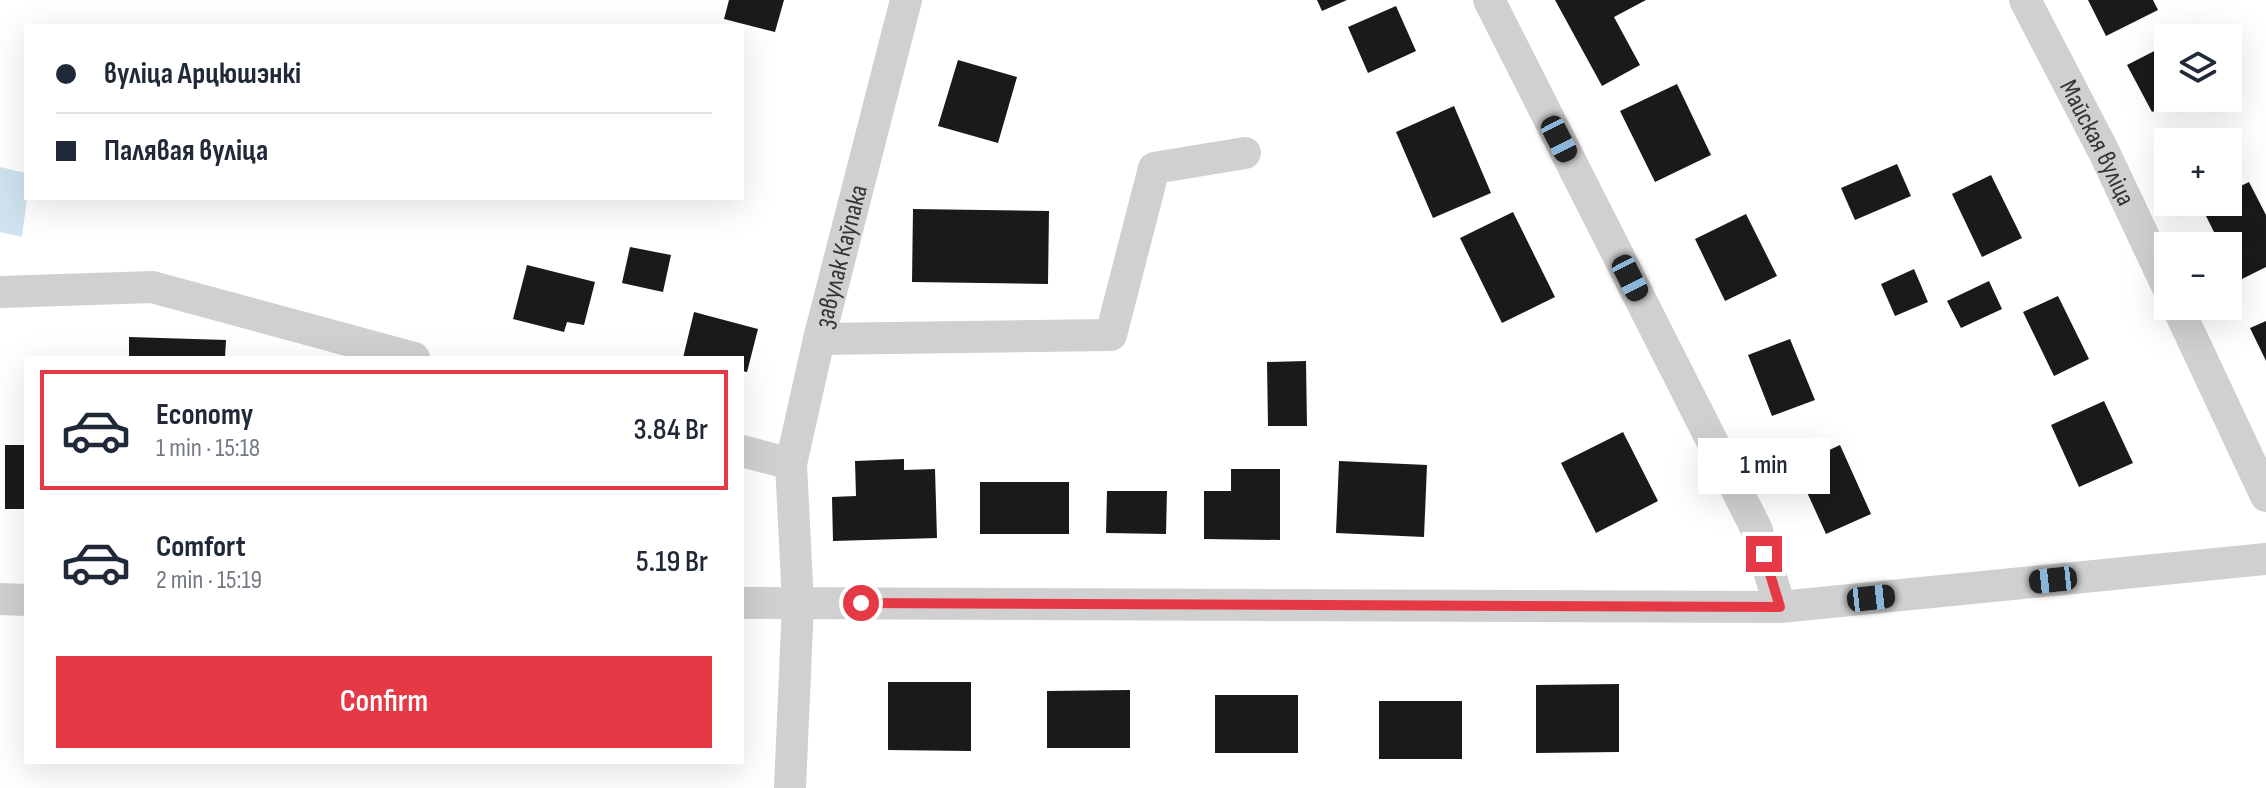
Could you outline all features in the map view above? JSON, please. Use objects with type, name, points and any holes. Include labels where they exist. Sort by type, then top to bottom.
[{"type":"street","name":"завулак Каўпака","points":[[790,788],[798,603],[791,464],[819,339],[906,0]]},
{"type":"street","points":[[1489,0],[1756,528],[1780,607]]},
{"type":"street","name":"Майская вуліца","points":[[2025,0],[2104,152],[2154,258]]},
{"type":"street","points":[[819,339],[1111,335],[1154,168],[1245,153]]},
{"type":"street","points":[[0,292],[152,287],[407,356]]},
{"type":"street","points":[[2184,320],[2266,496]]},
{"type":"street","points":[[744,452],[791,464]]},
{"type":"street","points":[[744,603],[1780,607],[2266,559]]},
{"type":"street","points":[[0,599],[24,600]]},
{"type":"water","points":[[0,167],[24,173],[24,200],[27,200],[22,237],[0,232]]},
{"type":"building","points":[[729,0],[784,0],[775,32],[724,19]]},
{"type":"building","points":[[1317,0],[1347,0],[1322,11]]},
{"type":"building","points":[[1555,0],[1646,0],[1614,17],[1640,65],[1602,86]]},
{"type":"building","points":[[2088,0],[2153,0],[2158,10],[2106,36]]},
{"type":"building","points":[[1396,6],[1416,51],[1368,73],[1348,27]]},
{"type":"building","points":[[2154,51],[2154,111],[2152,112],[2127,65]]},
{"type":"building","points":[[958,60],[1017,77],[998,143],[938,126]]},
{"type":"building","points":[[1677,84],[1711,155],[1655,182],[1620,111]]},
{"type":"building","points":[[1454,106],[1491,193],[1433,218],[1396,132]]},
{"type":"building","points":[[1897,164],[1911,196],[1855,220],[1841,188]]},
{"type":"building","points":[[1991,175],[2022,238],[1982,257],[1952,194]]},
{"type":"building","points":[[2249,182],[2266,215],[2266,267],[2242,279],[2242,232],[2214,232],[2206,216],[2242,216],[2242,185]]},
{"type":"building","points":[[913,209],[1049,211],[1048,284],[912,282]]},
{"type":"building","points":[[1513,212],[1555,297],[1502,323],[1460,238]]},
{"type":"building","points":[[1746,214],[1777,276],[1725,301],[1695,239]]},
{"type":"building","points":[[630,247],[671,255],[663,292],[622,283]]},
{"type":"building","points":[[527,265],[595,282],[584,325],[567,322],[564,332],[513,319]]},
{"type":"building","points":[[1914,269],[1928,302],[1895,316],[1881,284]]},
{"type":"building","points":[[1989,281],[2002,309],[1961,328],[1947,301]]},
{"type":"building","points":[[2058,296],[2089,359],[2054,376],[2023,312]]},
{"type":"building","points":[[694,312],[758,329],[747,372],[744,371],[744,356],[683,356]]},
{"type":"building","points":[[2266,321],[2266,361],[2250,328]]},
{"type":"building","points":[[129,337],[226,340],[225,356],[129,356]]},
{"type":"building","points":[[1790,339],[1815,400],[1772,416],[1748,355]]},
{"type":"building","points":[[1306,361],[1307,426],[1268,426],[1267,362]]},
{"type":"building","points":[[2104,401],[2133,463],[2079,487],[2051,425]]},
{"type":"building","points":[[1623,432],[1658,501],[1596,533],[1561,463]]},
{"type":"building","points":[[5,445],[24,445],[24,509],[5,509]]},
{"type":"building","points":[[1840,445],[1871,514],[1826,534],[1795,466]]},
{"type":"building","points":[[904,459],[904,470],[935,469],[937,538],[833,541],[832,497],[856,496],[855,461]]},
{"type":"building","points":[[1339,461],[1427,465],[1424,537],[1336,533]]},
{"type":"building","points":[[1231,469],[1280,469],[1280,540],[1204,539],[1204,491],[1231,491]]},
{"type":"building","points":[[980,482],[1069,482],[1069,534],[980,534]]},
{"type":"building","points":[[1107,491],[1167,491],[1166,534],[1106,533]]},
{"type":"building","points":[[888,682],[971,682],[971,751],[888,750]]},
{"type":"building","points":[[1619,684],[1619,752],[1536,753],[1536,685]]},
{"type":"building","points":[[1130,690],[1130,748],[1047,748],[1047,691]]},
{"type":"building","points":[[1215,695],[1298,695],[1298,753],[1215,753]]},
{"type":"building","points":[[1379,701],[1462,701],[1462,759],[1379,759]]},
{"type":"route","points":[[861,603],[1780,607],[1764,554]]}]
